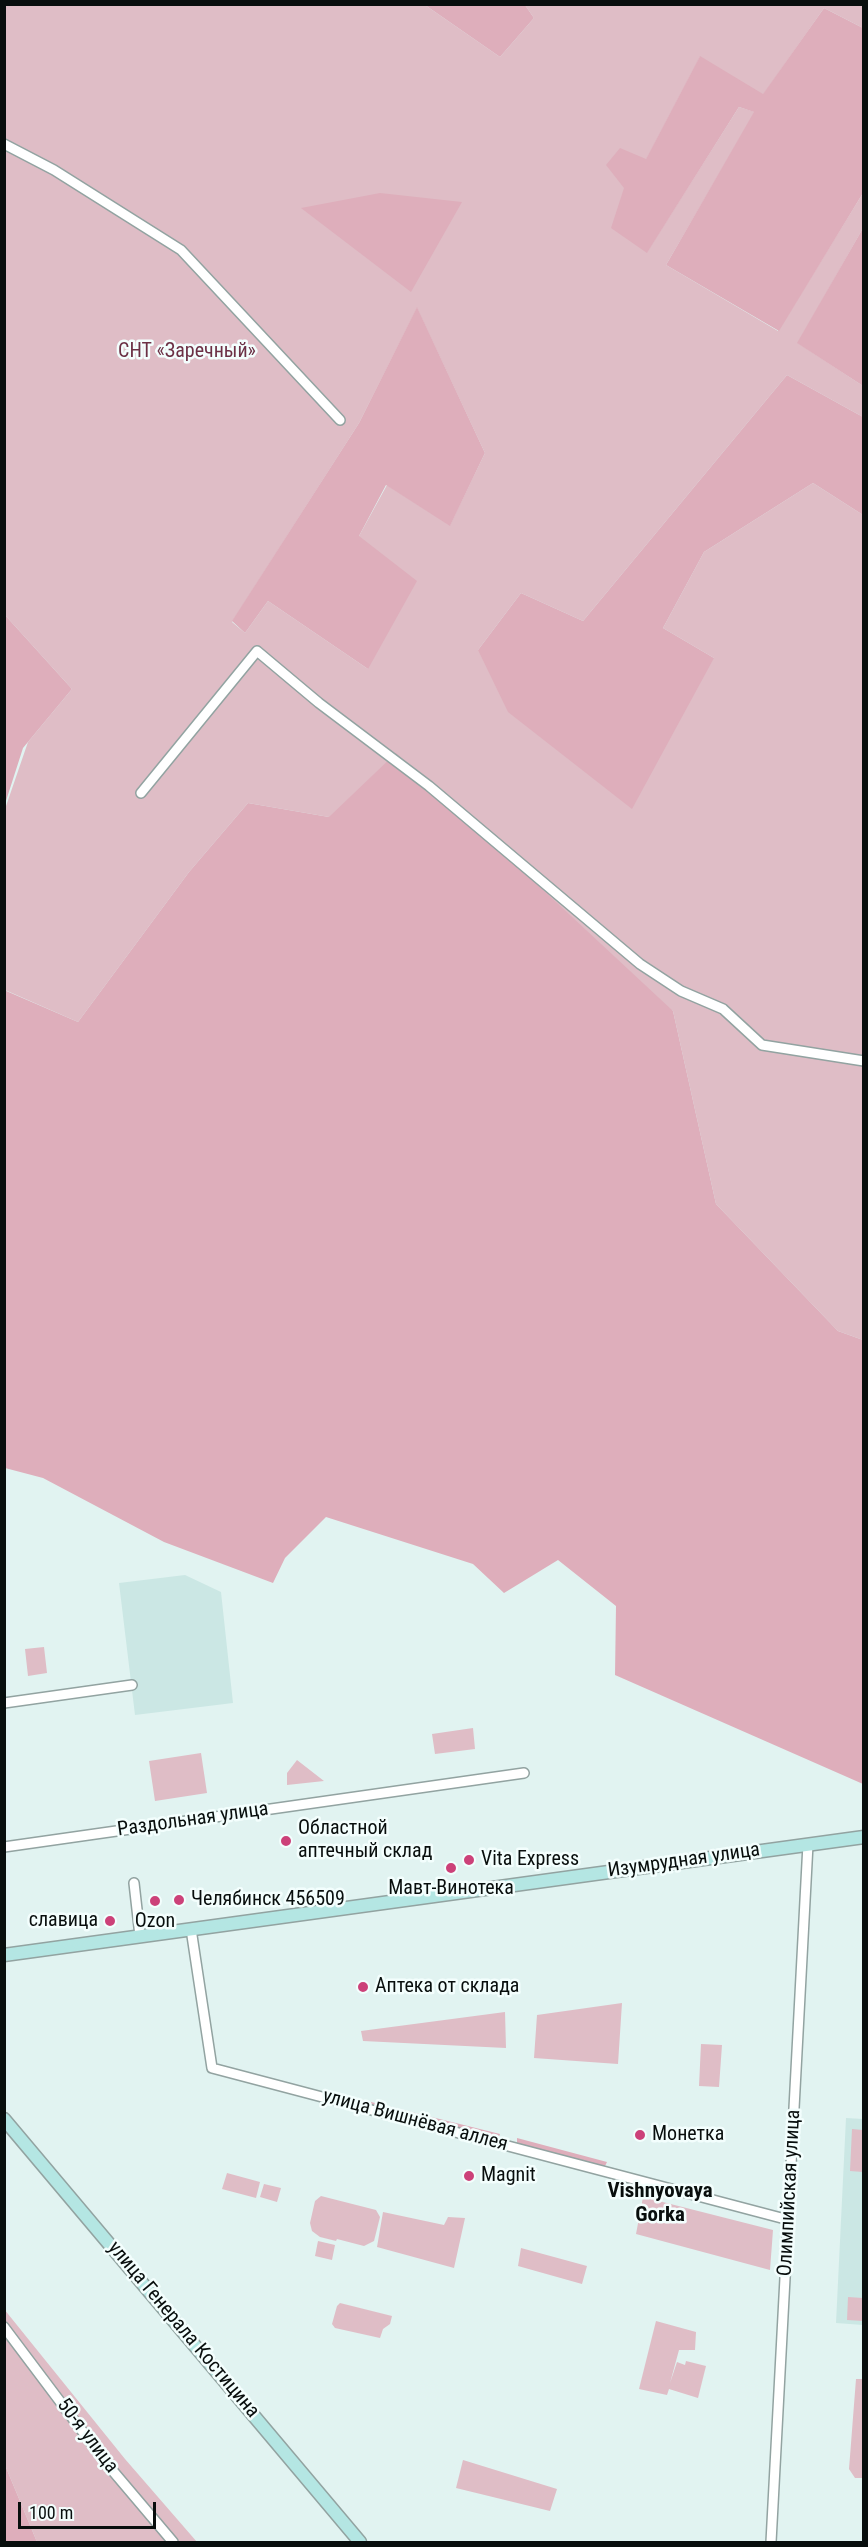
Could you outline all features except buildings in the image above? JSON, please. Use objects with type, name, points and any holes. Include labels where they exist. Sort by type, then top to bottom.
[{"type":"street","points":[[4,144],[54,170],[181,250],[340,420]]},
{"type":"street","points":[[141,794],[257,651],[319,703],[429,786],[640,964],[681,991],[723,1009],[762,1045],[864,1061]]},
{"type":"street","points":[[4,1703],[132,1685]]},
{"type":"street","name":"Раздольная улица","points":[[4,1847],[524,1773]]},
{"type":"street","name":"Изумрудная улица","points":[[4,1955],[864,1837]]},
{"type":"street","name":"Олимпийская улица","points":[[771,2542],[808,1844]]},
{"type":"street","points":[[134,1883],[140,1936]]},
{"type":"street","name":"улица Вишнёвая аллея","points":[[191,1929],[212,2068],[789,2220]]},
{"type":"street","name":"улица Генерала Костицина","points":[[4,2119],[360,2542]]},
{"type":"street","name":"50-я улица","points":[[4,2327],[107,2464],[173,2542]]},
{"type":"shaded area","points":[[425,5],[525,5],[534,18],[500,57]]},
{"type":"shaded area","points":[[824,8],[863,28],[863,193],[779,331],[666,265],[754,112],[739,107],[647,253],[611,228],[624,188],[606,165],[620,148],[646,159],[700,56],[763,94]]},
{"type":"shaded area","points":[[380,193],[462,202],[411,292],[301,208]]},
{"type":"shaded area","points":[[863,228],[864,385],[863,386],[797,343]]},
{"type":"shaded area","points":[[417,307],[485,453],[450,526],[386,485],[359,536],[417,581],[368,669],[268,601],[245,633],[232,621],[359,423]]},
{"type":"shaded area","points":[[787,375],[863,417],[863,515],[813,483],[704,552],[663,628],[714,658],[632,809],[508,712],[478,650],[521,593],[583,621]]},
{"type":"shaded area","points":[[5,615],[72,689],[23,748],[5,804]]},
{"type":"shaded area","points":[[396,753],[673,1011],[716,1204],[838,1331],[863,1340],[863,1784],[615,1675],[616,1606],[558,1560],[504,1593],[473,1564],[326,1517],[285,1558],[273,1583],[164,1542],[43,1478],[5,1468],[4,990],[78,1022],[189,872],[248,803],[329,817]]},
{"type":"shaded area","points":[[185,1575],[221,1592],[233,1703],[135,1715],[119,1583]]},
{"type":"shaded area","points":[[363,2100],[500,2134],[498,2139],[361,2104]]},
{"type":"shaded area","points":[[846,2118],[863,2119],[863,2325],[836,2323]]},
{"type":"shaded area","points":[[517,2138],[607,2162],[604,2168],[517,2145]]},
{"type":"shaded area","points":[[5,2465],[37,2542],[5,2542]]},
{"type":"green space","name":"СНТ «Заречный»","points":[[5,5],[425,5],[500,57],[534,18],[525,5],[863,5],[863,28],[824,8],[763,95],[700,57],[646,160],[624,188],[647,252],[739,107],[755,112],[666,265],[778,331],[863,193],[863,228],[798,343],[863,386],[863,417],[787,375],[583,621],[521,593],[478,650],[714,658],[663,628],[704,552],[813,483],[863,515],[863,1340],[838,1331],[716,1204],[673,1011],[329,817],[248,803],[189,872],[78,1022],[5,990],[5,809],[28,742],[72,689],[5,615]],"holes":[[[417,308],[485,453],[450,525],[387,485],[359,536],[368,669],[268,601],[245,633],[232,622],[359,423]]]},
{"type":"green space","points":[[44,1647],[47,1673],[28,1676],[25,1649]]},
{"type":"green space","points":[[473,1728],[475,1749],[435,1754],[432,1734]]},
{"type":"green space","points":[[201,1753],[207,1793],[155,1801],[149,1761]]},
{"type":"green space","points":[[297,1760],[324,1781],[287,1785],[287,1773]]},
{"type":"green space","points":[[622,2003],[618,2064],[534,2058],[537,2015]]},
{"type":"green space","points":[[505,2012],[506,2048],[363,2041],[361,2031]]},
{"type":"green space","points":[[701,2044],[722,2045],[719,2087],[699,2086]]},
{"type":"green space","points":[[852,2129],[863,2130],[863,2172],[850,2171]]},
{"type":"green space","points":[[227,2173],[260,2182],[256,2198],[222,2189]]},
{"type":"green space","points":[[264,2184],[281,2188],[277,2202],[260,2197]]},
{"type":"green space","points":[[321,2196],[376,2210],[380,2217],[374,2241],[364,2246],[320,2237],[312,2231],[310,2223],[315,2201]]},
{"type":"green space","points":[[643,2197],[773,2230],[770,2270],[636,2234]]},
{"type":"green space","points":[[383,2212],[444,2225],[448,2217],[465,2218],[454,2268],[377,2247]]},
{"type":"green space","points":[[318,2241],[335,2245],[332,2260],[315,2256]]},
{"type":"green space","points":[[521,2248],[587,2266],[582,2284],[518,2266]]},
{"type":"green space","points":[[848,2297],[863,2298],[863,2321],[847,2320]]},
{"type":"green space","points":[[340,2303],[392,2316],[390,2324],[383,2329],[380,2338],[335,2328],[332,2324]]},
{"type":"green space","points":[[4,2309],[125,2459],[197,2542],[37,2542],[5,2465]]},
{"type":"green space","points":[[656,2321],[696,2332],[695,2350],[679,2350],[670,2383],[677,2362],[685,2365],[686,2361],[706,2366],[698,2398],[669,2389],[667,2395],[639,2389]]},
{"type":"green space","points":[[856,2379],[863,2379],[863,2478],[855,2478],[849,2469]]},
{"type":"green space","points":[[463,2460],[557,2489],[550,2511],[456,2488]]},
{"type":"place","name":"Областной аптечный склад","points":[[286,1841]]},
{"type":"place","name":"Vita Express","points":[[469,1860]]},
{"type":"place","name":"Мавт-Винотека","points":[[451,1868]]},
{"type":"place","name":"Челябинск 456509","points":[[179,1900]]},
{"type":"place","name":"Ozon","points":[[155,1901]]},
{"type":"place","name":"славица","points":[[110,1921]]},
{"type":"place","name":"Аптека от склада","points":[[363,1987]]},
{"type":"place","name":"Монетка","points":[[640,2135]]},
{"type":"place","name":"Magnit","points":[[469,2176]]},
{"type":"district","name":"Vishnyovaya Gorka","points":[[660,2204]]}]
